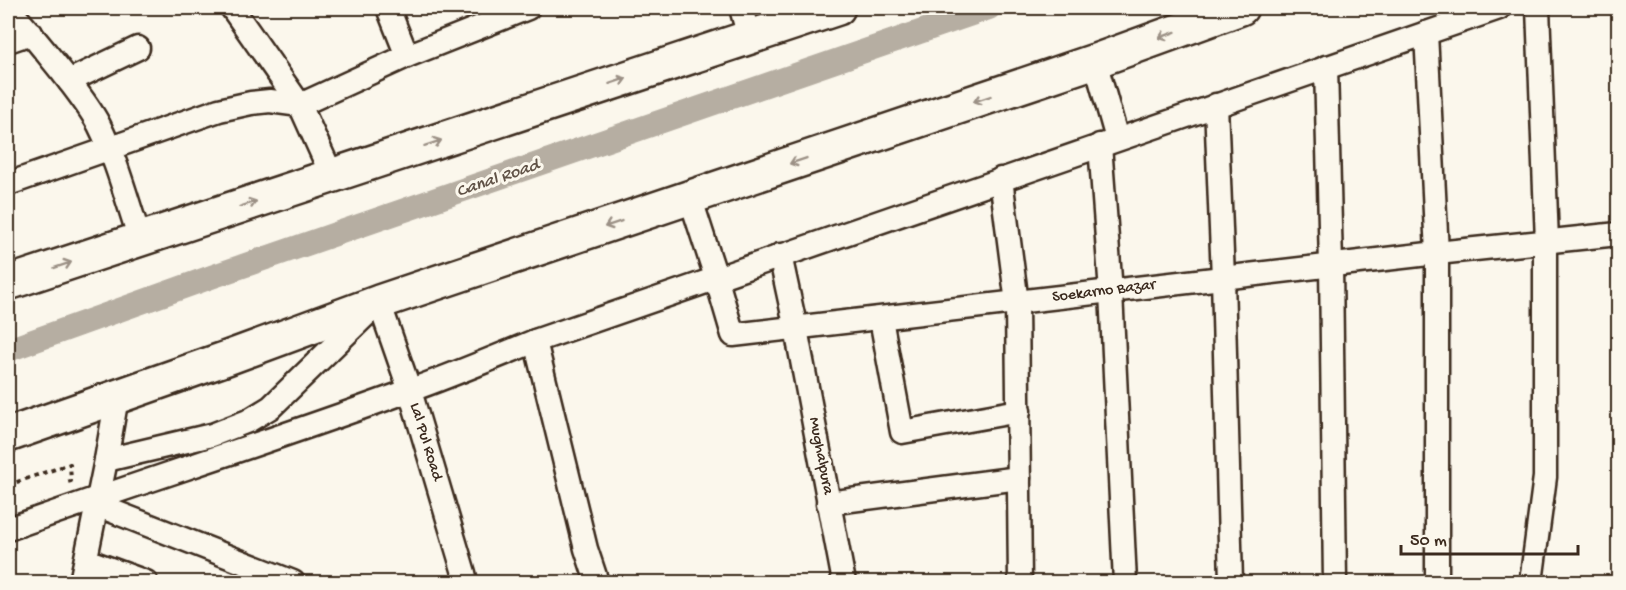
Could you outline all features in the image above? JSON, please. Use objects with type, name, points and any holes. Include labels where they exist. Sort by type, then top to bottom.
[{"type":"highway","points":[[8,283],[333,176],[745,22],[838,8]]},
{"type":"highway","points":[[8,435],[379,303],[1095,61],[1241,8]]},
{"type":"street","points":[[8,8],[69,81],[99,125],[140,239]]},
{"type":"street","points":[[232,8],[300,105],[333,176]]},
{"type":"street","points":[[388,8],[407,56]]},
{"type":"street","points":[[8,184],[219,110],[270,101],[300,105],[491,14],[528,8]]},
{"type":"street","points":[[8,530],[98,501],[410,391],[535,341],[716,277],[1326,67],[1436,22],[1499,8]]},
{"type":"street","points":[[1531,582],[1545,477],[1545,251],[1547,242],[1538,8]]},
{"type":"street","points":[[1436,22],[1437,582]]},
{"type":"street","points":[[8,41],[31,33]]},
{"type":"street","points":[[69,81],[138,48]]},
{"type":"street","points":[[1095,61],[1108,142],[1111,292],[1125,582]]},
{"type":"street","points":[[1326,67],[1335,582]]},
{"type":"street","points":[[1216,105],[1231,582]]},
{"type":"street","points":[[1001,179],[1017,303],[1020,582]]},
{"type":"street","name":"Soekarno Bazar","points":[[690,197],[733,335],[1618,234]]},
{"type":"street","name":"Mughalpura","points":[[780,255],[844,582]]},
{"type":"street","points":[[106,460],[212,435],[248,421],[272,407],[379,303]]},
{"type":"street","name":"Lal Pul Road","points":[[379,303],[410,391],[466,582]]},
{"type":"street","points":[[881,319],[902,432],[1019,411]]},
{"type":"street","points":[[535,341],[586,549],[597,582]]},
{"type":"street","points":[[81,582],[117,397]]},
{"type":"street","points":[[828,503],[1019,478]]},
{"type":"street","points":[[98,501],[293,582]]},
{"type":"street","points":[[86,560],[146,582]]},
{"type":"path","points":[[8,485],[70,464],[71,481],[60,485]]},
{"type":"waterway","name":"Canal Road","points":[[8,350],[214,276],[989,8]]}]
